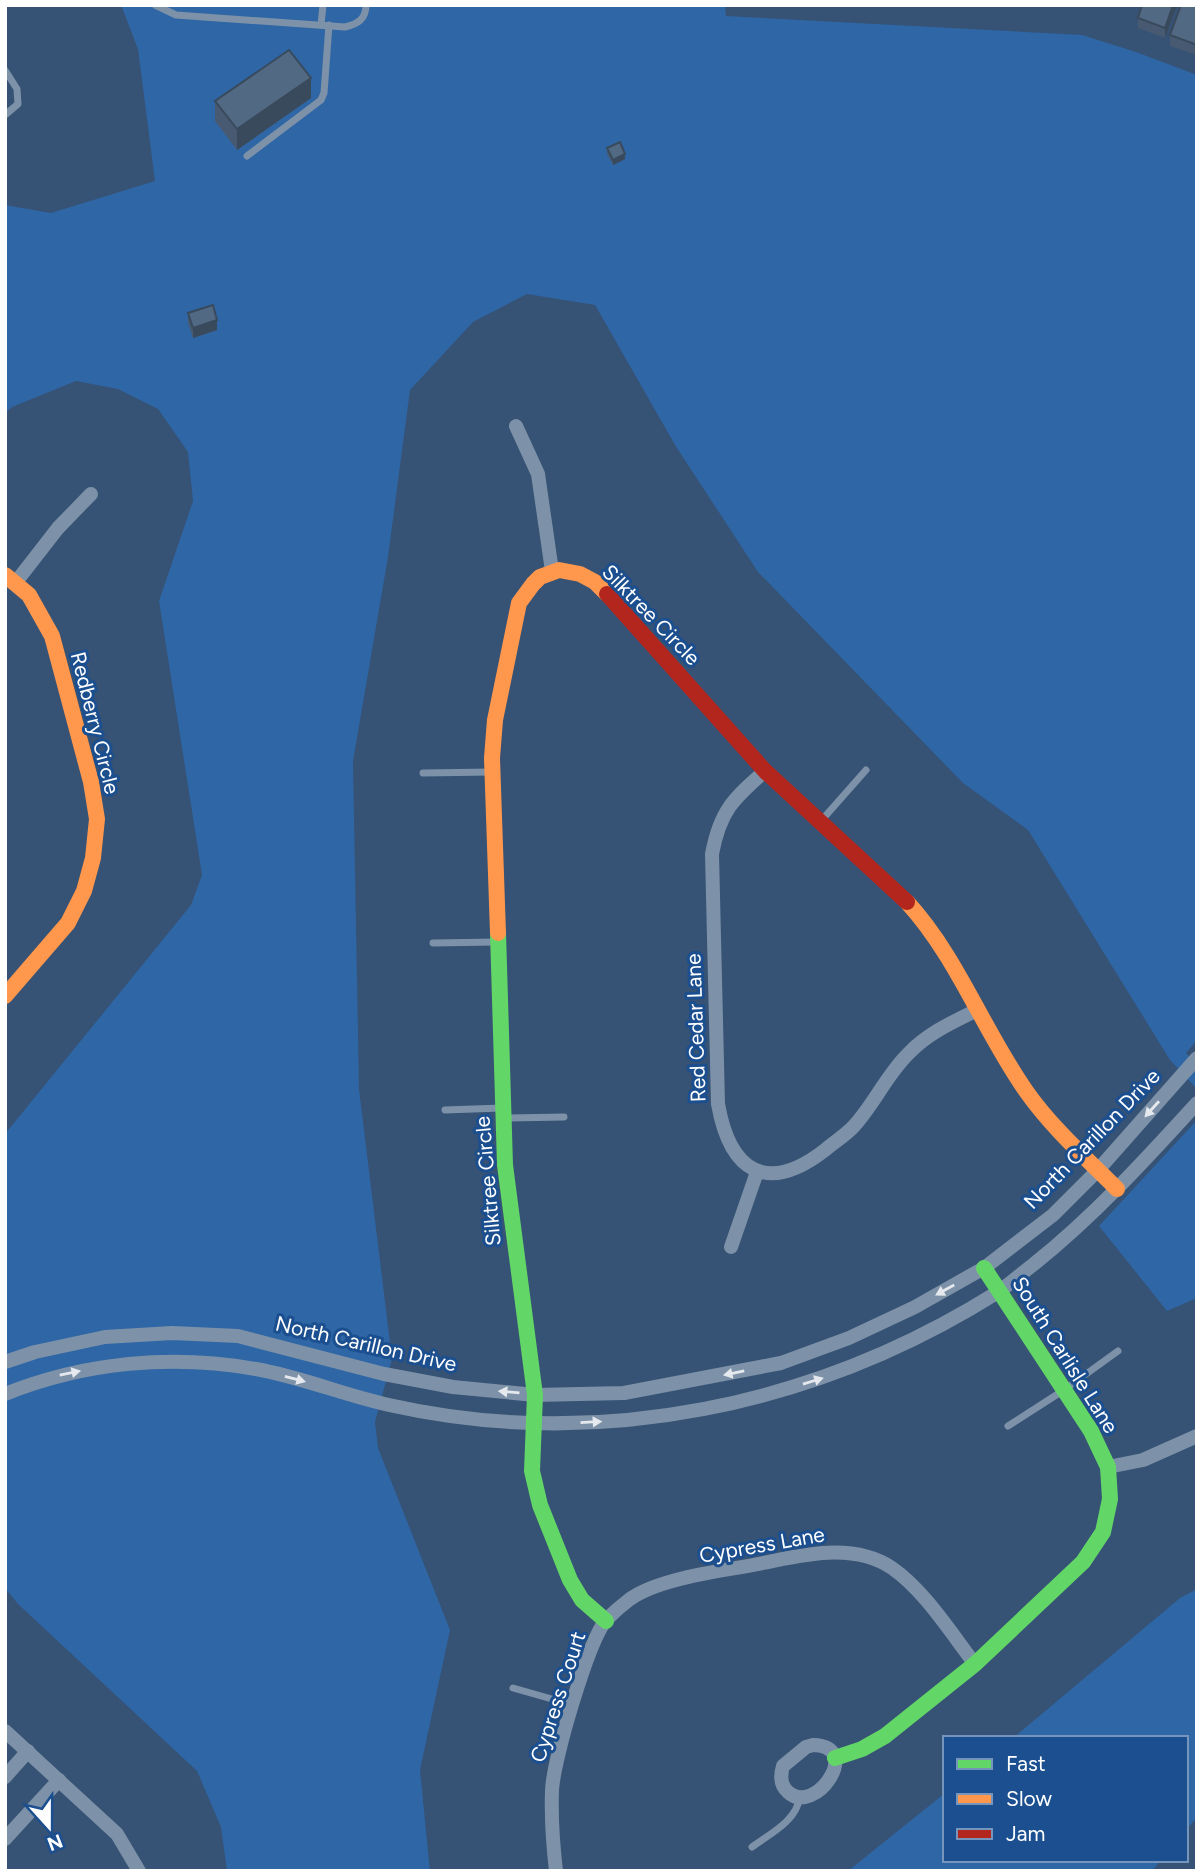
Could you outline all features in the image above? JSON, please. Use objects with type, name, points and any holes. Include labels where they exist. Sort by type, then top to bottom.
[{"type":"street","points":[[516,426],[538,474],[552,571]]},
{"type":"street","points":[[11,579],[90,494]]},
{"type":"street","name":"Silktree Circle","points":[[606,1621],[582,1600],[570,1580],[540,1505],[532,1471],[535,1395],[505,1165],[492,772],[495,720],[519,603],[527,587],[537,577],[552,571],[578,573],[593,580],[765,771],[908,903],[934,933],[1026,1091],[1056,1129],[1117,1189]]},
{"type":"street","name":"Redberry Circle","points":[[5,996],[68,923],[84,891],[93,858],[97,819],[91,782],[51,636],[29,595],[11,579]]},
{"type":"street","name":"Red Cedar Lane","points":[[757,1172],[745,1164],[735,1152],[722,1129],[718,1104],[712,855],[724,815],[736,796],[765,771]]},
{"type":"street","points":[[731,1247],[757,1172],[775,1174],[792,1171],[808,1163],[851,1129],[910,1051],[936,1031],[977,1010]]},
{"type":"street","name":"North Carillon Drive","points":[[5,1362],[35,1352],[105,1337],[172,1333],[238,1336],[384,1374],[453,1387],[535,1395],[624,1393],[781,1363],[849,1338],[915,1307],[984,1268],[1053,1215],[1098,1170],[1197,1058]]},
{"type":"street","points":[[5,1394],[41,1380],[110,1365],[185,1360],[258,1369],[388,1405],[467,1420],[591,1423],[680,1415],[758,1398],[837,1374],[923,1333],[1000,1291],[1056,1246],[1117,1189],[1197,1103]]},
{"type":"street","name":"South Carlisle Lane","points":[[835,1758],[862,1749],[885,1735],[975,1664],[1083,1562],[1103,1532],[1110,1499],[1108,1467],[1091,1431],[984,1268]]},
{"type":"street","points":[[1108,1467],[1143,1460],[1197,1436]]},
{"type":"street","name":"Cypress Lane","points":[[606,1621],[631,1599],[656,1586],[806,1554],[834,1552],[863,1555],[891,1568],[915,1588],[975,1664]]},
{"type":"street","name":"Cypress Court","points":[[556,1871],[552,1789],[557,1761],[590,1650],[606,1621]]},
{"type":"street","points":[[5,1731],[117,1834],[139,1871]]},
{"type":"street","points":[[813,1745],[826,1748],[835,1758],[832,1777],[812,1794],[799,1797],[787,1791],[781,1780],[783,1766],[806,1747],[813,1745]]},
{"type":"street","points":[[5,1777],[28,1752]]},
{"type":"street","points":[[5,1839],[59,1780]]},
{"type":"lane","points":[[155,5],[176,15],[345,27],[358,24],[366,14],[366,5]]},
{"type":"lane","points":[[247,156],[321,100],[324,93],[323,5]]},
{"type":"lane","points":[[5,70],[17,89],[18,104],[5,115]]},
{"type":"lane","points":[[821,822],[866,770]]},
{"type":"lane","points":[[423,773],[492,772]]},
{"type":"lane","points":[[433,943],[497,942]]},
{"type":"lane","points":[[445,1110],[564,1117]]},
{"type":"lane","points":[[1008,1426],[1118,1351]]},
{"type":"lane","points":[[513,1688],[573,1706]]},
{"type":"lane","points":[[752,1847],[785,1822],[799,1806],[799,1797]]},
{"type":"shaded area","points":[[121,5],[725,5],[726,16],[1082,35],[1197,75],[1197,1040],[1186,1053],[1197,1065],[1197,1089],[1170,1060],[1028,830],[963,783],[758,572],[675,445],[595,305],[527,294],[473,322],[410,390],[388,557],[353,761],[359,1089],[392,1359],[375,1422],[378,1448],[450,1630],[420,1770],[430,1871],[227,1871],[221,1827],[197,1771],[18,1604],[5,1588],[5,1134],[191,905],[202,875],[159,601],[193,501],[188,452],[158,409],[118,389],[76,381],[12,407],[5,413],[5,205],[51,213],[155,181],[138,49]]},
{"type":"shaded area","points":[[1197,1120],[1197,1298],[1167,1311],[1099,1226]]},
{"type":"shaded area","points":[[1197,1589],[1197,1817],[1188,1828],[1188,1736],[1015,1736],[1180,1598]]},
{"type":"shaded area","points":[[943,1795],[943,1862],[1159,1862],[1152,1871],[848,1871]]},
{"type":"building","points":[[1142,5],[1173,5],[1165,28],[1138,18]]},
{"type":"building","points":[[1181,5],[1197,5],[1197,45],[1170,35]]},
{"type":"building","points":[[289,50],[311,78],[237,129],[215,101]]},
{"type":"building","points":[[620,142],[625,154],[613,160],[607,148]]},
{"type":"building","points":[[213,305],[217,320],[193,328],[188,313]]},
{"type":"traffic: fast","points":[[498,933],[505,1165],[535,1395],[532,1471],[540,1505],[570,1580],[582,1600],[606,1621]]},
{"type":"traffic: fast","points":[[835,1758],[862,1749],[885,1736],[975,1664],[1083,1562],[1103,1532],[1110,1499],[1108,1467],[1091,1431],[984,1268]]},
{"type":"traffic: slow","points":[[498,933],[492,758],[495,720],[519,603],[540,577],[559,570],[580,574],[595,582],[607,594]]},
{"type":"traffic: slow","points":[[5,575],[29,595],[52,636],[91,782],[97,819],[93,858],[84,891],[68,923],[5,996]]},
{"type":"traffic: slow","points":[[907,902],[956,970],[996,1044],[1036,1105],[1117,1189]]},
{"type":"traffic: jam","points":[[607,594],[765,771],[907,902]]}]
